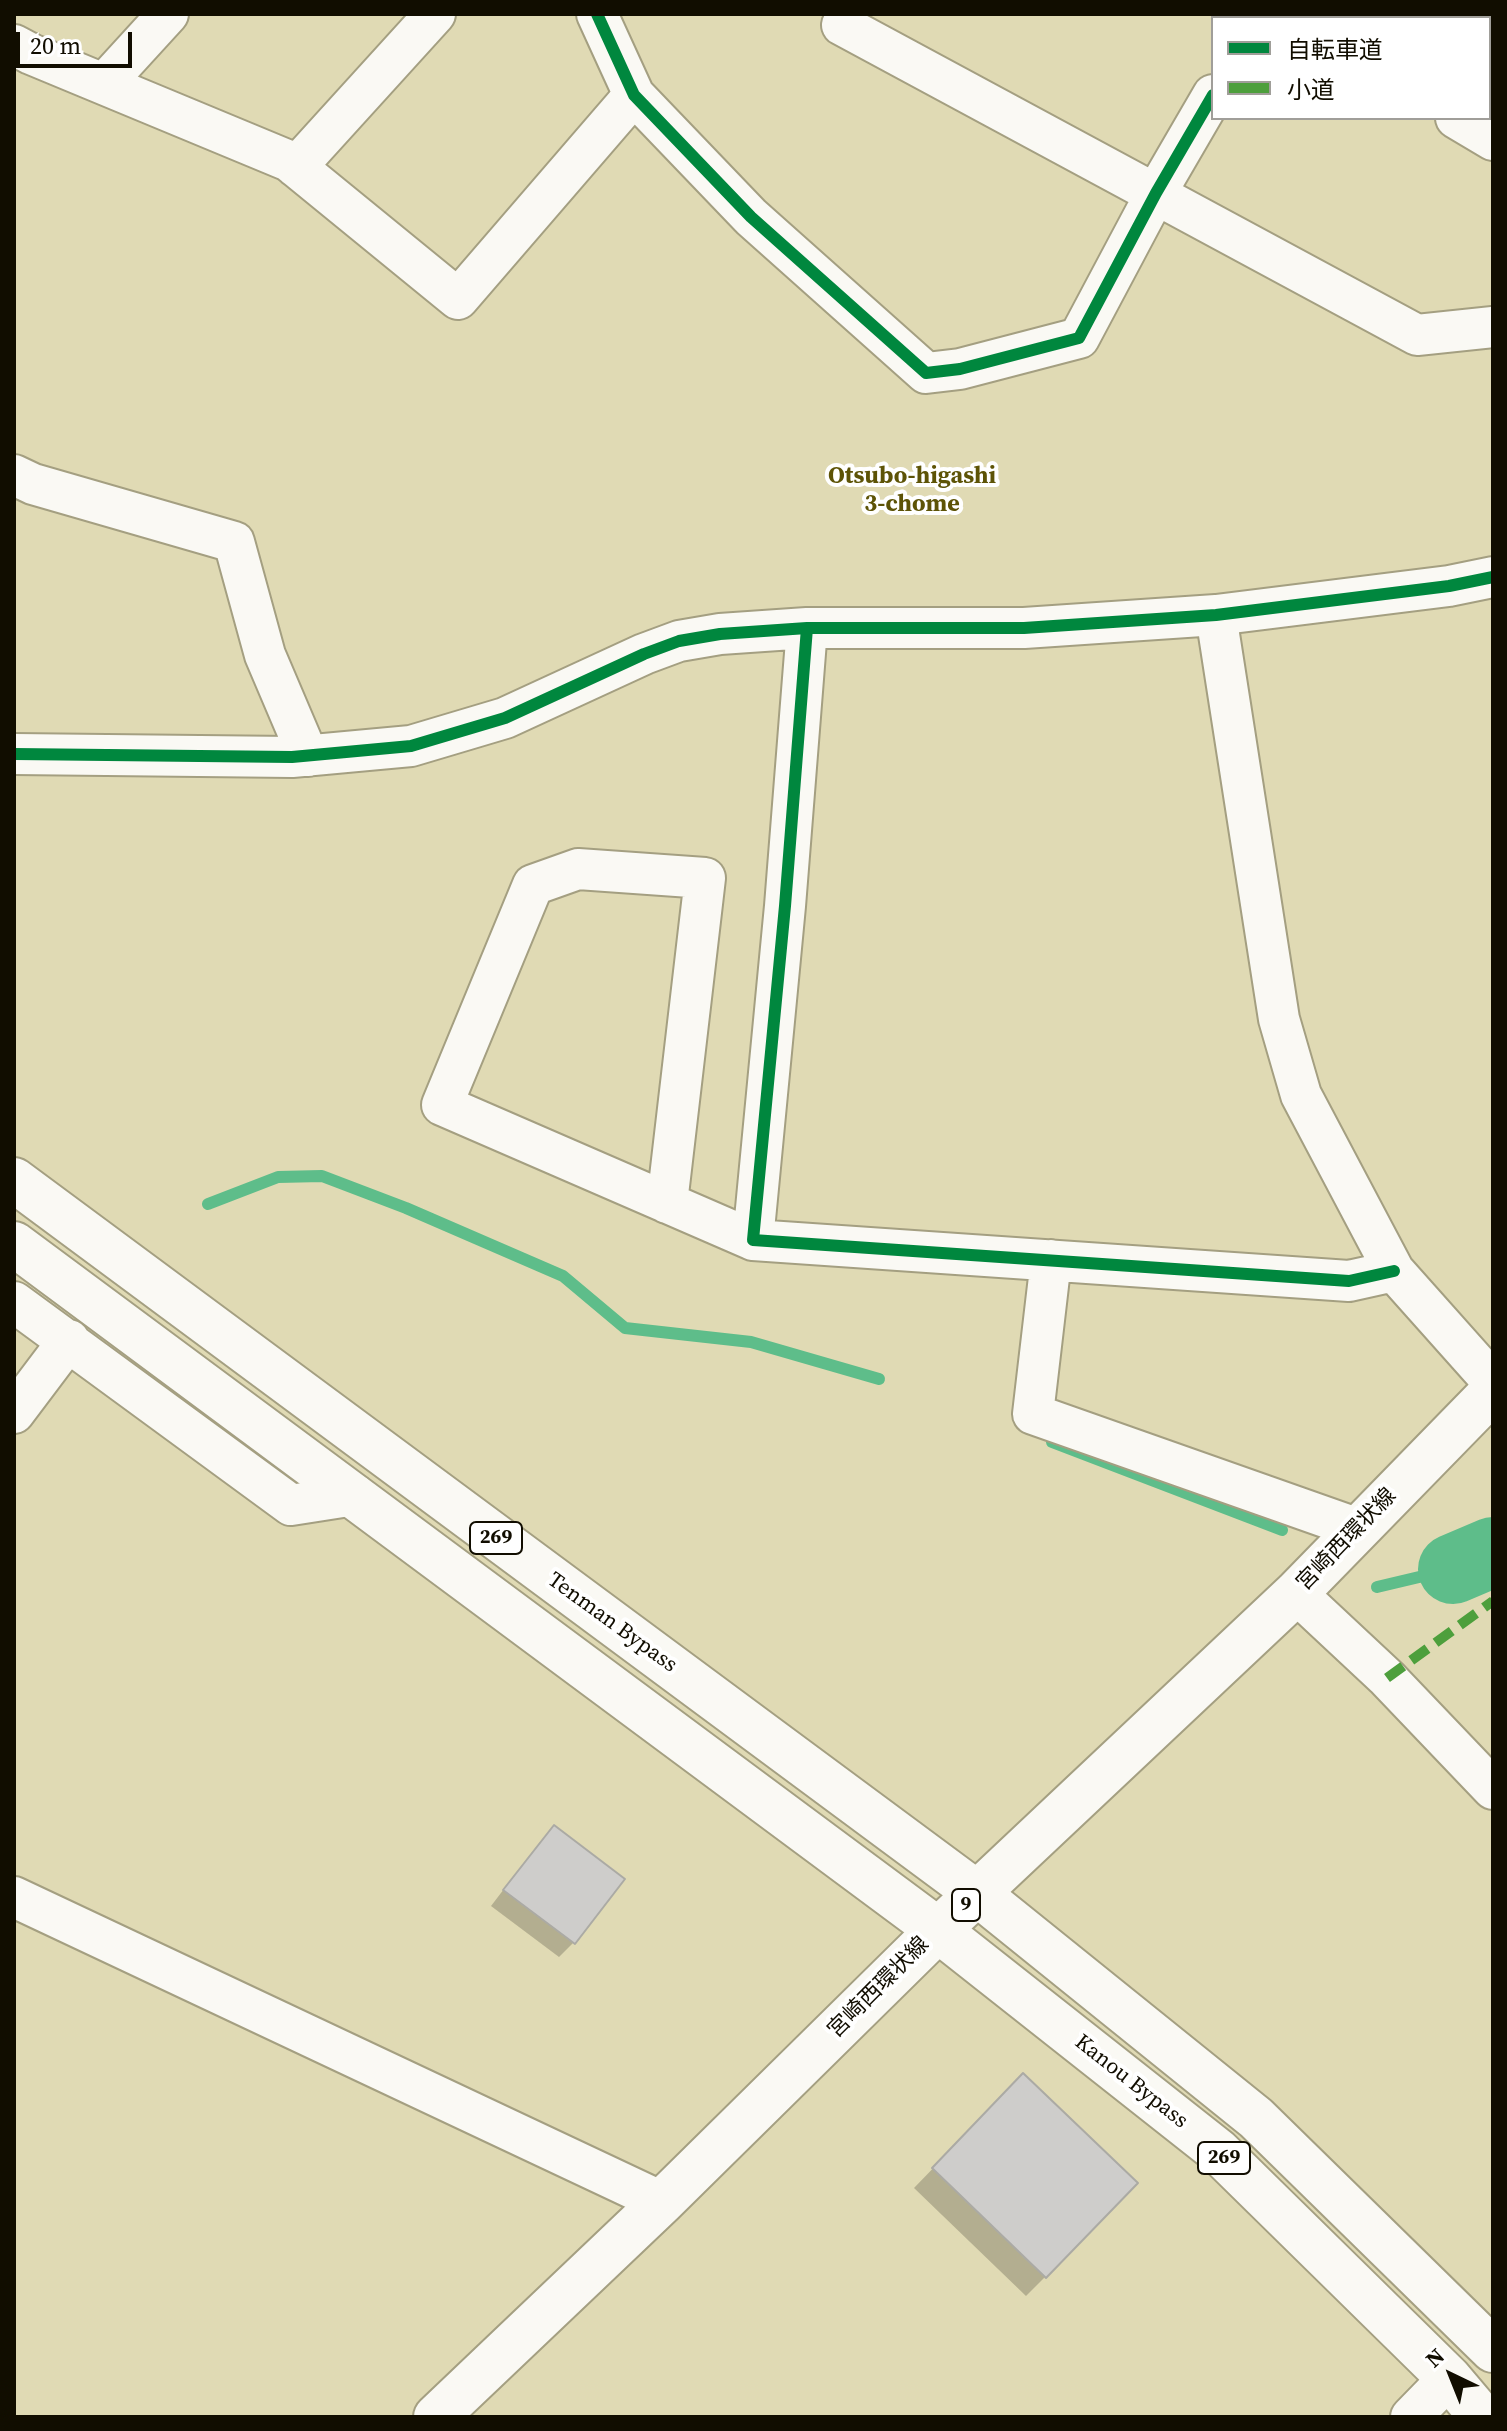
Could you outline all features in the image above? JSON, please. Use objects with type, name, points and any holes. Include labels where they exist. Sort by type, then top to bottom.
[{"type":"main road","name":"Tenman Bypass","points":[[14,1180],[978,1894]]},
{"type":"main road","name":"269","points":[[14,1244],[938,1930]]},
{"type":"main road","name":"宮崎西環状線","points":[[436,2417],[662,2202],[938,1930],[1296,1593],[1493,1391]]},
{"type":"main road","name":"269","points":[[978,1894],[1256,2118],[1490,2341]]},
{"type":"main road","name":"Kanou Bypass","points":[[938,1930],[1218,2151],[1449,2378],[1482,2417]]},
{"type":"street","points":[[104,84],[168,14]]},
{"type":"street","points":[[296,167],[435,14]]},
{"type":"street","points":[[597,14],[634,95],[751,217],[926,373],[960,369],[1079,338],[1156,193],[1211,98]]},
{"type":"street","points":[[842,25],[1417,335],[1493,327]]},
{"type":"street","points":[[20,60],[104,84],[289,161],[458,299],[634,95]]},
{"type":"street","points":[[1459,120],[1493,140]]},
{"type":"street","points":[[14,475],[33,484],[234,542],[265,655],[308,756]]},
{"type":"street","points":[[14,754],[308,756],[411,746],[505,718],[679,641],[720,634],[807,628],[1024,628],[1216,615],[1449,586],[1493,577]]},
{"type":"street","points":[[1216,615],[1279,1019],[1301,1095],[1394,1271],[1493,1382]]},
{"type":"street","points":[[753,1240],[785,906],[807,628]]},
{"type":"street","points":[[667,1203],[705,878],[578,869],[533,885],[442,1105],[667,1203],[753,1240],[1349,1281],[1394,1271]]},
{"type":"street","points":[[1051,1260],[1033,1414],[1359,1529]]},
{"type":"street","points":[[14,1302],[291,1505],[355,1495]]},
{"type":"street","points":[[14,1413],[69,1340]]},
{"type":"street","points":[[1296,1593],[1387,1678],[1493,1789]]},
{"type":"street","points":[[14,1897],[662,2202]]},
{"type":"street","points":[[1411,2417],[1449,2378]]},
{"type":"building","points":[[554,1825],[625,1879],[575,1944],[503,1890]]},
{"type":"building","points":[[1023,2073],[1138,2183],[1046,2278],[932,2168]]},
{"type":"waterway","points":[[208,1204],[278,1177],[322,1176],[406,1208],[563,1276],[625,1328],[751,1342],[879,1379]]},
{"type":"waterway","points":[[1052,1442],[1282,1530]]},
{"type":"waterway","points":[[1453,1569],[1493,1552]]},
{"type":"waterway","points":[[1377,1587],[1453,1569]]},
{"type":"marked path","points":[[1387,1678],[1493,1601]]},
{"type":"cycle path","points":[[597,14],[634,95],[751,217],[926,373],[960,369],[1079,338],[1156,193],[1211,98]]},
{"type":"cycle path","points":[[14,754],[292,757],[411,746],[505,718],[679,641],[720,634],[807,628],[1024,628],[1216,615],[1449,586],[1493,577]]},
{"type":"cycle path","points":[[807,628],[785,906],[753,1240],[1349,1281],[1394,1271]]},
{"type":"district","name":"Otsubo-higashi 3-chome","points":[[912,491]]}]
